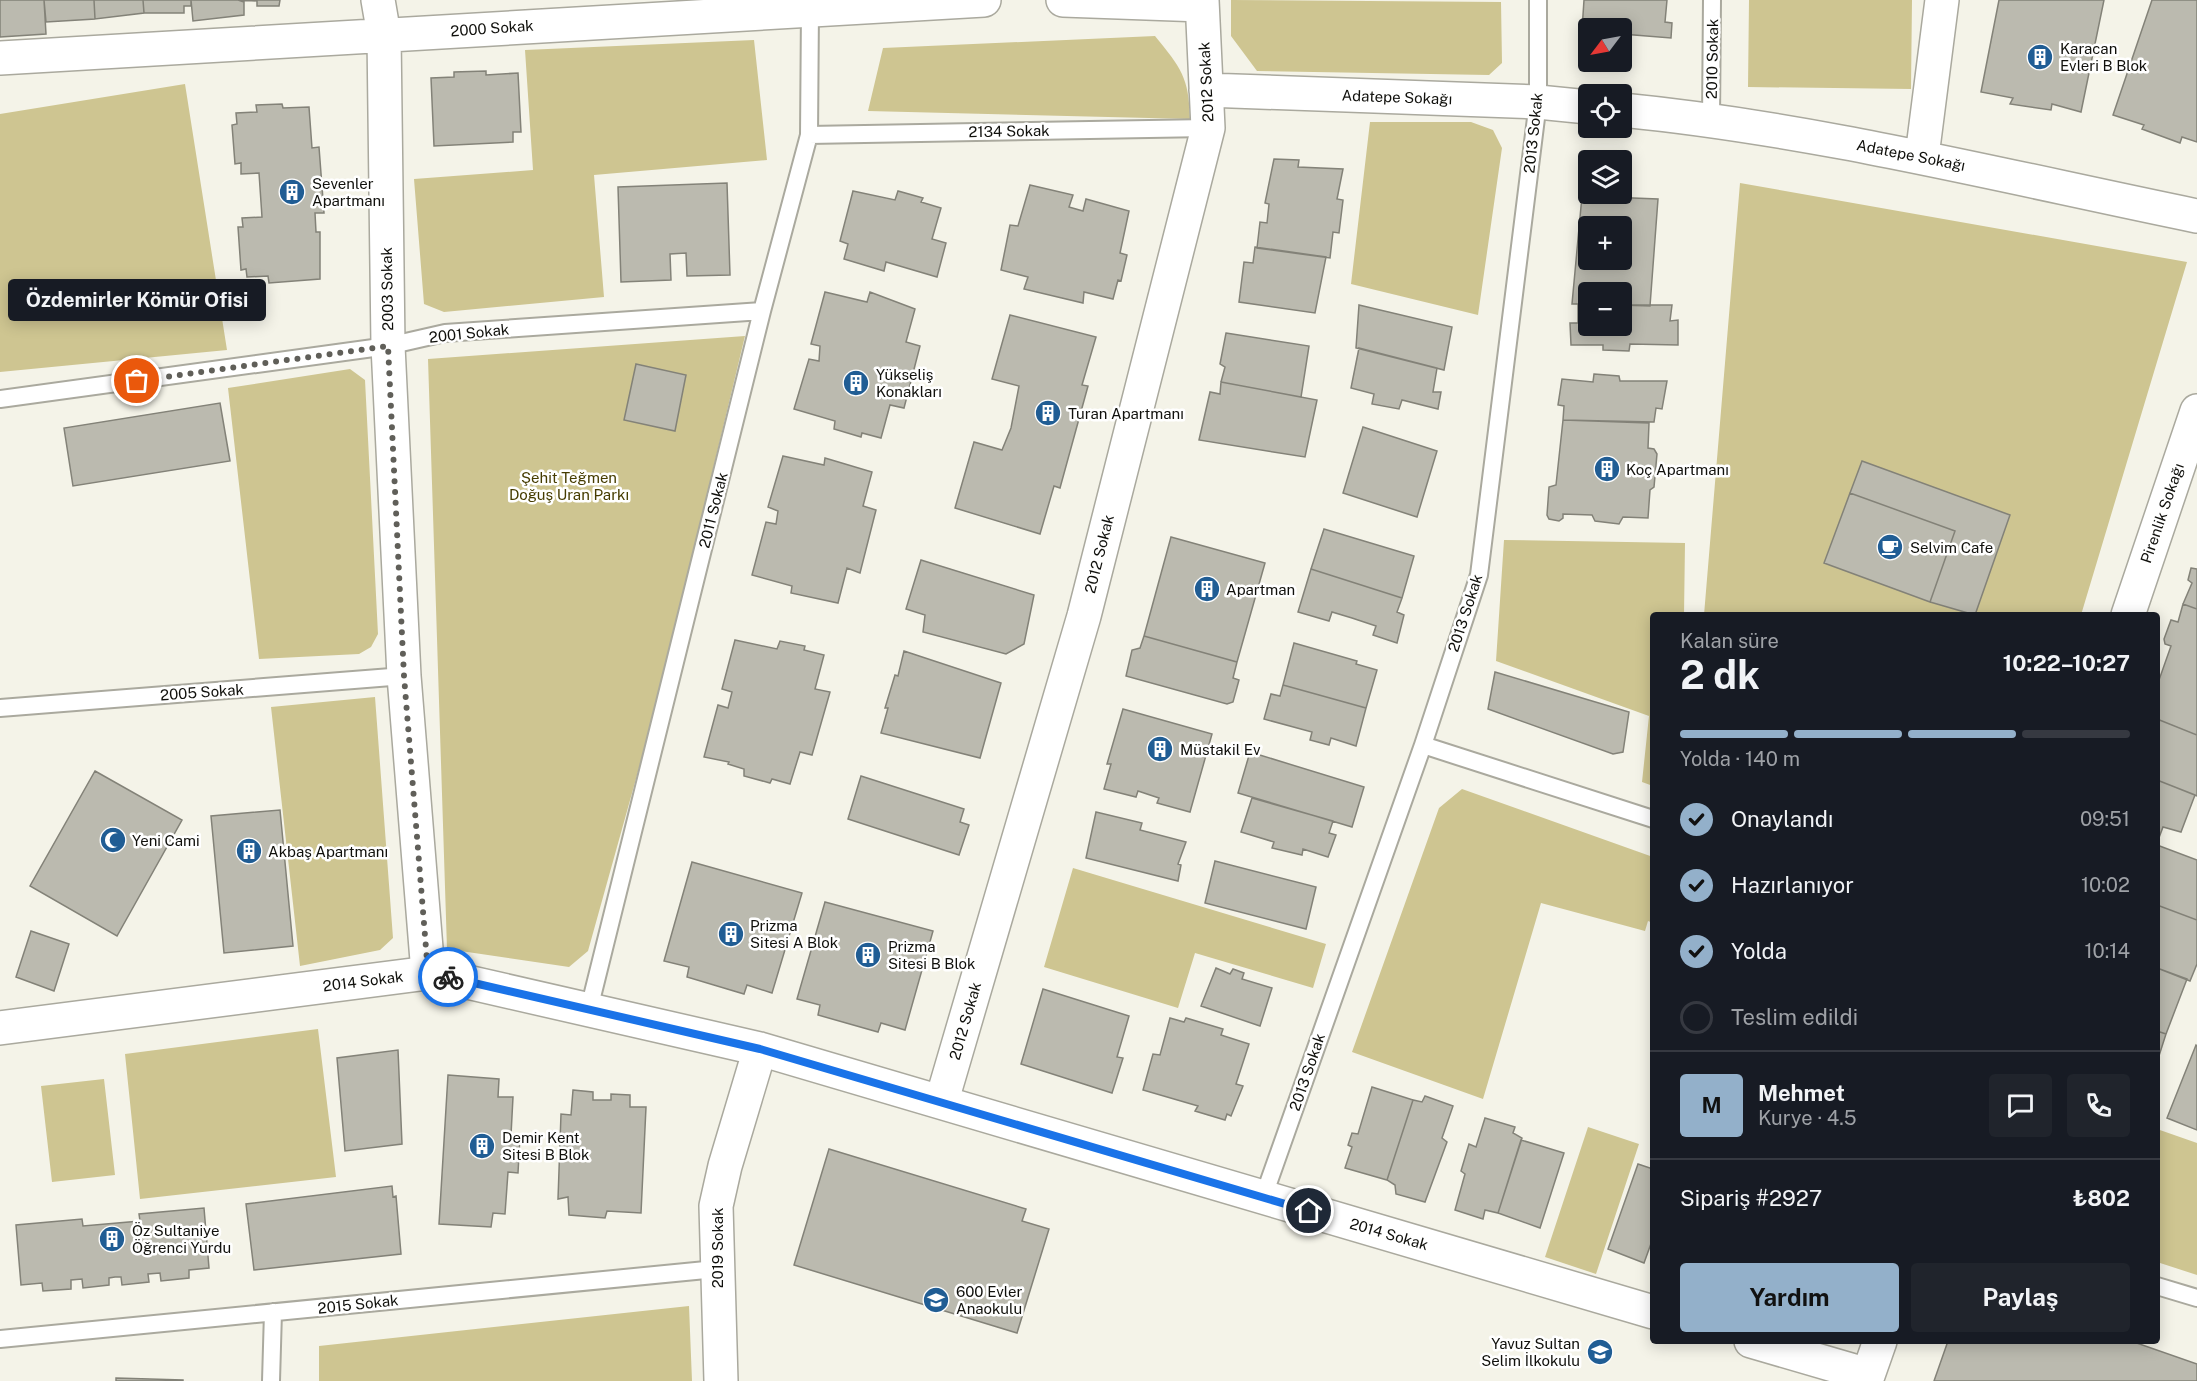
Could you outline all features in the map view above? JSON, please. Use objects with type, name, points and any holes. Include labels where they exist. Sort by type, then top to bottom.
[{"type":"street","name":"2003 Sokak","points":[[378,0],[384,35],[388,346],[404,676],[428,973]]},
{"type":"street","name":"2000 Sokak","points":[[0,58],[810,8],[984,0]]},
{"type":"street","points":[[1063,0],[1202,3]]},
{"type":"street","points":[[1922,156],[1942,0]]},
{"type":"street","name":"2012 Sokak","points":[[942,1100],[1084,616],[1208,128],[1202,3]]},
{"type":"street","name":"Adatepe Sokağı","points":[[1206,90],[1538,102],[1578,106]]},
{"type":"street","name":"Adatepe Sokağı","points":[[1632,111],[1711,119],[1922,156],[2197,216]]},
{"type":"street","name":"Pirenlik Sokağı","points":[[2128,612],[2195,423]]},
{"type":"street","name":"2014 Sokak","points":[[0,1028],[428,973],[760,1049],[942,1100],[1263,1198],[1650,1311]]},
{"type":"street","name":"2019 Sokak","points":[[721,1381],[716,1206],[725,1166],[760,1049]]},
{"type":"street","points":[[1760,1344],[1867,1378],[1879,1344]]},
{"type":"lane","name":"2013 Sokak","points":[[1263,1198],[1423,745],[1479,575],[1538,102],[1538,0]]},
{"type":"lane","name":"2010 Sokak","points":[[1711,119],[1713,0]]},
{"type":"lane","name":"2011 Sokak","points":[[589,1009],[762,311],[809,135],[810,8]]},
{"type":"lane","name":"2134 Sokak","points":[[809,135],[1208,128]]},
{"type":"lane","name":"2001 Sokak","points":[[0,399],[388,346],[445,333],[762,311]]},
{"type":"lane","name":"2005 Sokak","points":[[0,708],[404,676]]},
{"type":"lane","points":[[1423,745],[1650,818]]},
{"type":"lane","name":"2015 Sokak","points":[[0,1339],[716,1269]]},
{"type":"lane","points":[[2160,1287],[2197,1298]]},
{"type":"lane","points":[[271,1381],[273,1312]]},
{"type":"green space","points":[[1231,0],[1501,2],[1502,63],[1489,75],[1257,71],[1231,36]]},
{"type":"green space","points":[[1749,0],[1912,0],[1911,89],[1748,87]]},
{"type":"green space","points":[[1155,36],[1182,74],[1188,93],[1190,119],[868,111],[883,48]]},
{"type":"green space","points":[[754,40],[767,160],[594,175],[604,297],[444,312],[424,304],[414,179],[533,170],[525,50]]},
{"type":"green space","points":[[185,84],[227,350],[0,372],[0,114]]},
{"type":"green space","points":[[1370,122],[1471,122],[1493,130],[1502,148],[1478,315],[1351,284]]},
{"type":"green space","points":[[1740,183],[2187,262],[2082,612],[1704,612]]},
{"type":"green space","name":"Şehit Teğmen Doğuş Uran Parkı","points":[[745,336],[656,707],[588,951],[569,967],[447,949],[428,359]]},
{"type":"green space","points":[[350,369],[365,380],[378,634],[371,647],[359,654],[259,659],[228,388]]},
{"type":"green space","points":[[1504,540],[1685,543],[1684,612],[1650,612],[1650,785],[1642,782],[1649,716],[1496,661]]},
{"type":"green space","points":[[375,697],[393,938],[380,950],[300,966],[271,707]]},
{"type":"green space","points":[[1462,789],[1650,856],[1650,922],[1648,921],[1645,931],[1541,903],[1483,1099],[1352,1052],[1439,808]]},
{"type":"green space","points":[[1073,868],[1326,944],[1313,988],[1195,953],[1178,1008],[1044,967]]},
{"type":"green space","points":[[318,1029],[336,1177],[140,1199],[125,1054]]},
{"type":"green space","points":[[104,1079],[115,1175],[52,1182],[41,1086]]},
{"type":"green space","points":[[1588,1127],[1639,1144],[1596,1274],[1545,1257]]},
{"type":"green space","points":[[2160,1130],[2197,1143],[2197,1275],[2160,1263]]},
{"type":"green space","points":[[689,1306],[692,1381],[319,1381],[319,1346]]},
{"type":"building","points":[[0,0],[44,0],[46,34],[0,37]]},
{"type":"building","points":[[44,0],[94,0],[95,19],[46,22]]},
{"type":"building","points":[[94,0],[143,0],[144,13],[95,19]]},
{"type":"building","points":[[143,0],[191,0],[191,6],[184,6],[184,13],[144,13]]},
{"type":"building","points":[[191,0],[238,0],[244,2],[244,15],[193,21]]},
{"type":"building","points":[[238,0],[280,0],[279,6],[257,6],[257,1]]},
{"type":"building","points":[[1584,0],[1667,0],[1665,22],[1672,23],[1671,38],[1632,35],[1632,18],[1583,18]]},
{"type":"building","name":"Karacan Evleri B Blok","points":[[1999,0],[2104,0],[2081,112],[2052,104],[2051,110],[2010,104],[2013,98],[1981,92]]},
{"type":"building","points":[[2152,0],[2197,0],[2197,142],[2182,137],[2180,143],[2142,129],[2144,125],[2113,115]]},
{"type":"building","points":[[486,71],[486,75],[518,73],[521,132],[513,132],[513,142],[434,146],[431,78],[454,77],[454,72]]},
{"type":"building","name":"Sevenler Apartmanı","points":[[282,104],[283,108],[309,107],[312,148],[319,147],[324,213],[315,213],[316,232],[320,232],[320,279],[269,283],[268,276],[247,277],[246,269],[241,270],[238,227],[243,227],[242,218],[262,217],[259,173],[241,174],[241,163],[235,164],[232,125],[237,124],[236,113],[257,112],[256,105]]},
{"type":"building","points":[[1274,159],[1299,160],[1298,167],[1343,169],[1337,199],[1343,200],[1339,233],[1333,232],[1330,258],[1257,248],[1260,222],[1267,223],[1269,204],[1265,203]]},
{"type":"building","points":[[727,183],[730,275],[687,276],[686,253],[670,254],[671,280],[621,282],[618,187]]},
{"type":"building","points":[[1030,185],[1073,195],[1069,207],[1083,211],[1086,199],[1129,211],[1120,253],[1127,255],[1121,281],[1118,280],[1113,299],[1084,292],[1083,303],[1024,289],[1028,277],[1001,270],[1010,225],[1018,226]]},
{"type":"building","points":[[853,191],[895,200],[898,191],[923,198],[921,202],[941,208],[932,239],[946,243],[937,277],[886,262],[884,271],[844,259],[848,244],[840,241]]},
{"type":"building","points":[[1632,198],[1658,199],[1650,306],[1632,305],[1632,282],[1578,282],[1578,304],[1572,304],[1578,239],[1578,270],[1632,270],[1632,216],[1580,216],[1581,204],[1632,204]]},
{"type":"building","points":[[1255,247],[1326,257],[1315,313],[1239,302],[1244,262],[1253,263]]},
{"type":"building","name":"Yükseliş Konakları","points":[[825,292],[867,302],[870,292],[915,309],[906,342],[920,346],[904,408],[890,405],[881,438],[862,433],[861,437],[834,429],[835,421],[794,409],[809,359],[819,361],[820,346],[811,344]]},
{"type":"building","points":[[1359,305],[1452,327],[1444,370],[1356,348]]},
{"type":"building","points":[[1632,305],[1672,305],[1670,321],[1678,320],[1678,345],[1630,344],[1629,351],[1603,350],[1603,345],[1571,345],[1570,323],[1578,323],[1578,336],[1632,336]]},
{"type":"building","name":"Turan Apartmanı","points":[[1010,315],[1096,337],[1082,385],[1088,386],[1060,488],[1054,486],[1040,534],[955,508],[974,442],[1002,450],[1011,428],[1019,386],[992,379]]},
{"type":"building","points":[[1226,333],[1309,346],[1301,397],[1221,382],[1225,367],[1220,364]]},
{"type":"building","points":[[1359,348],[1437,368],[1433,392],[1441,392],[1438,409],[1402,400],[1399,409],[1372,404],[1374,394],[1351,388]]},
{"type":"building","points":[[636,364],[686,375],[675,431],[624,420]]},
{"type":"building","points":[[1594,374],[1619,376],[1620,381],[1667,381],[1662,409],[1656,408],[1654,422],[1563,420],[1564,406],[1558,405],[1562,379],[1593,382]]},
{"type":"building","points":[[1221,382],[1317,400],[1305,457],[1199,440],[1210,392],[1220,394]]},
{"type":"building","points":[[220,403],[230,461],[73,486],[64,428]]},
{"type":"building","name":"Koç Apartmanı","points":[[1563,420],[1649,423],[1648,448],[1654,449],[1657,454],[1654,487],[1650,490],[1648,518],[1623,517],[1619,524],[1595,521],[1592,515],[1563,514],[1563,518],[1559,521],[1549,519],[1547,515],[1549,487],[1556,485]]},
{"type":"building","points":[[1363,427],[1437,451],[1417,517],[1343,493]]},
{"type":"building","points":[[783,456],[824,465],[825,458],[872,472],[863,506],[876,510],[860,573],[847,568],[838,603],[791,593],[792,586],[752,575],[766,522],[776,524],[778,511],[768,507]]},
{"type":"building","points":[[1862,461],[2010,515],[1976,612],[1965,612],[1930,602],[1955,531],[1850,493]]},
{"type":"building","name":"Selvim Cafe","points":[[1850,493],[1955,531],[1930,602],[1824,563]]},
{"type":"building","name":"Apartman","points":[[1324,529],[1414,556],[1402,598],[1311,569]]},
{"type":"building","name":"Apartman","points":[[1171,537],[1265,563],[1237,662],[1144,636]]},
{"type":"building","points":[[921,560],[1034,595],[1024,644],[1006,654],[923,632],[925,615],[906,609]]},
{"type":"building","points":[[2191,568],[2197,569],[2197,609],[2183,604],[2192,583],[2188,580]]},
{"type":"building","name":"Apartman","points":[[1311,569],[1402,598],[1397,612],[1404,615],[1397,643],[1373,635],[1376,626],[1352,618],[1332,612],[1329,621],[1298,612]]},
{"type":"building","points":[[2183,604],[2197,609],[2197,735],[2160,720],[2160,677],[2171,646],[2165,644],[2164,639],[2171,620],[2178,622]]},
{"type":"building","name":"Müstakil Ev","points":[[1144,636],[1237,662],[1233,678],[1239,680],[1233,702],[1227,704],[1126,676],[1132,650],[1140,648]]},
{"type":"building","points":[[735,640],[777,649],[780,641],[805,646],[804,650],[824,655],[815,689],[830,692],[812,755],[800,752],[790,784],[772,779],[770,783],[744,776],[744,769],[728,764],[729,762],[704,757],[718,705],[728,708],[732,692],[722,689]]},
{"type":"building","points":[[1294,643],[1357,661],[1356,664],[1377,670],[1366,708],[1283,685]]},
{"type":"building","points":[[904,651],[1001,683],[980,758],[881,733],[888,708],[885,708],[895,675],[898,676]]},
{"type":"building","points":[[1495,672],[1629,712],[1623,752],[1613,754],[1488,709]]},
{"type":"building","points":[[1283,685],[1366,708],[1356,746],[1331,738],[1329,745],[1310,740],[1312,732],[1264,719],[1271,694],[1280,696]]},
{"type":"building","name":"Müstakil Ev","points":[[1123,709],[1212,734],[1190,812],[1157,803],[1159,798],[1138,791],[1136,797],[1104,789],[1111,764],[1107,764]]},
{"type":"building","points":[[2160,720],[2197,735],[2197,796],[2160,781]]},
{"type":"building","name":"Müstakil Ev","points":[[1250,752],[1364,787],[1352,827],[1238,793]]},
{"type":"building","name":"Yeni Cami","points":[[95,771],[182,820],[117,936],[30,886]]},
{"type":"building","points":[[861,776],[964,809],[960,822],[969,825],[959,855],[848,819]]},
{"type":"building","points":[[2160,781],[2195,795],[2181,832],[2163,827],[2160,835]]},
{"type":"building","name":"Müstakil Ev","points":[[1252,798],[1333,821],[1329,833],[1336,835],[1328,857],[1303,849],[1302,855],[1272,848],[1274,842],[1241,832]]},
{"type":"building","name":"Akbaş Apartmanı","points":[[280,810],[293,946],[224,953],[211,816]]},
{"type":"building","points":[[1096,812],[1142,823],[1140,830],[1186,842],[1178,864],[1181,865],[1178,881],[1086,858]]},
{"type":"building","points":[[2160,846],[2197,860],[2197,920],[2160,906]]},
{"type":"building","points":[[1215,861],[1316,887],[1306,929],[1205,903]]},
{"type":"building","name":"Prizma Sitesi A Blok","points":[[692,862],[802,893],[772,993],[747,985],[744,994],[687,977],[689,967],[664,961]]},
{"type":"building","name":"Prizma Sitesi B Blok","points":[[825,902],[933,931],[905,1030],[881,1023],[878,1032],[818,1015],[820,1005],[797,999]]},
{"type":"building","points":[[2160,906],[2197,920],[2197,964],[2190,981],[2160,969]]},
{"type":"building","points":[[31,931],[69,944],[54,991],[16,977]]},
{"type":"building","points":[[1216,968],[1230,974],[1233,969],[1244,973],[1242,979],[1272,988],[1260,1026],[1201,1006]]},
{"type":"building","points":[[2160,969],[2187,979],[2166,1034],[2160,1032]]},
{"type":"building","points":[[1043,989],[1129,1016],[1117,1057],[1123,1058],[1112,1093],[1021,1064]]},
{"type":"building","points":[[1170,1018],[1184,1022],[1186,1018],[1223,1029],[1221,1035],[1249,1044],[1236,1084],[1243,1086],[1231,1116],[1227,1114],[1225,1120],[1195,1111],[1198,1106],[1143,1090],[1153,1054],[1160,1055]]},
{"type":"building","points":[[2160,1032],[2166,1034],[2160,1053]]},
{"type":"building","points":[[2197,1046],[2197,1130],[2167,1118]]},
{"type":"building","points":[[398,1050],[402,1144],[345,1151],[337,1058]]},
{"type":"building","name":"Demir Kent Sitesi B Blok","points":[[448,1075],[499,1079],[498,1097],[513,1097],[511,1135],[520,1136],[518,1173],[508,1172],[505,1214],[493,1213],[491,1227],[439,1224]]},
{"type":"building","points":[[1372,1087],[1413,1100],[1387,1180],[1345,1168],[1352,1147],[1348,1145],[1352,1133],[1358,1134]]},
{"type":"building","points":[[573,1090],[593,1092],[593,1100],[611,1100],[611,1094],[630,1095],[630,1107],[646,1107],[641,1213],[607,1211],[605,1218],[569,1215],[568,1197],[558,1199],[561,1114],[571,1115]]},
{"type":"building","points":[[1425,1096],[1453,1106],[1442,1138],[1447,1142],[1425,1202],[1396,1194],[1395,1185],[1387,1180],[1413,1100],[1422,1102]]},
{"type":"building","points":[[1485,1118],[1515,1127],[1513,1133],[1522,1138],[1498,1213],[1485,1210],[1483,1219],[1455,1210],[1465,1174],[1461,1171],[1469,1144],[1476,1147]]},
{"type":"building","points":[[1521,1140],[1564,1153],[1540,1228],[1498,1213]]},
{"type":"building","name":"600 Evler Anaokulu","points":[[829,1149],[1026,1209],[1022,1221],[1049,1229],[1017,1333],[794,1265]]},
{"type":"building","points":[[1638,1164],[1650,1168],[1650,1246],[1644,1263],[1608,1249]]},
{"type":"building","points":[[392,1186],[393,1197],[396,1196],[401,1254],[254,1270],[246,1204]]},
{"type":"building","name":"Öz Sultaniye Öğrenci Yurdu","points":[[204,1208],[209,1268],[189,1270],[189,1278],[161,1281],[160,1273],[148,1274],[149,1282],[122,1285],[121,1277],[115,1277],[109,1278],[109,1285],[83,1288],[82,1279],[71,1280],[71,1289],[43,1291],[42,1283],[21,1285],[16,1225],[82,1219],[83,1226],[140,1221],[139,1214]]},
{"type":"building","points":[[1947,1344],[2140,1344],[2197,1364],[2197,1381],[1934,1381]]},
{"type":"building","points":[[116,1378],[183,1380],[183,1381],[116,1381]]},
{"type":"way so far","points":[[137,381],[388,346],[404,676],[428,973],[448,977]]},
{"type":"place","name":"Karacan Evleri B Blok","points":[[2040,57]]},
{"type":"place","name":"Sevenler Apartmanı","points":[[292,192]]},
{"type":"place","name":"Özdemirler Kömür Ofisi","points":[[137,381]]},
{"type":"place","name":"Yükseliş Konakları","points":[[856,383]]},
{"type":"place","name":"Turan Apartmanı","points":[[1048,413]]},
{"type":"place","name":"Koç Apartmanı","points":[[1607,469]]},
{"type":"place","name":"Selvim Cafe","points":[[1890,547]]},
{"type":"place","name":"Apartman","points":[[1207,589]]},
{"type":"place","name":"Müstakil Ev","points":[[1160,749]]},
{"type":"place","name":"Yeni Cami","points":[[113,840]]},
{"type":"place","name":"Akbaş Apartmanı","points":[[249,851]]},
{"type":"place","name":"Prizma Sitesi A Blok","points":[[731,934]]},
{"type":"place","name":"Prizma Sitesi B Blok","points":[[868,955]]},
{"type":"place","name":"Demir Kent Sitesi B Blok","points":[[482,1146]]},
{"type":"place","name":"Öz Sultaniye Öğrenci Yurdu","points":[[112,1239]]},
{"type":"place","name":"600 Evler Anaokulu","points":[[936,1300]]},
{"type":"place","name":"Yavuz Sultan Selim İlkokulu","points":[[1600,1352]]},
{"type":"route","points":[[448,977],[760,1049],[942,1100],[1309,1211]]}]
